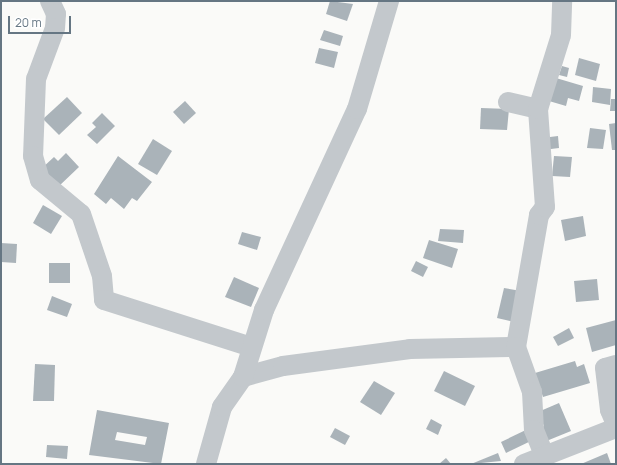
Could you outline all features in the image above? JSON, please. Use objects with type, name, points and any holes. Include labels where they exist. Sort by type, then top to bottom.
[{"type":"street","points":[[50,1],[56,14],[55,28],[36,79],[33,156],[40,180],[81,214],[102,276],[104,300],[251,347]]},
{"type":"street","points":[[206,464],[222,407],[243,377],[251,347],[357,109],[389,1]]},
{"type":"street","points":[[544,455],[534,430],[532,392],[516,347],[539,215],[545,207],[538,109],[561,35],[562,1]]},
{"type":"street","points":[[508,102],[538,109]]},
{"type":"street","points":[[243,377],[283,366],[410,349],[516,347]]},
{"type":"street","points":[[616,365],[606,368],[610,410],[616,424]]},
{"type":"street","points":[[524,464],[616,428]]},
{"type":"building","points":[[330,1],[353,4],[347,21],[326,14]]},
{"type":"building","points":[[324,30],[343,36],[340,46],[320,40]]},
{"type":"building","points":[[319,48],[338,52],[334,68],[315,63]]},
{"type":"building","points":[[579,58],[600,64],[596,81],[575,75]]},
{"type":"building","points":[[562,66],[569,68],[567,77],[559,75]]},
{"type":"building","points":[[556,78],[583,86],[579,101],[568,98],[566,106],[549,101]]},
{"type":"building","points":[[593,87],[611,89],[610,105],[592,102]]},
{"type":"building","points":[[67,97],[82,113],[59,135],[43,119]]},
{"type":"building","points":[[611,99],[616,99],[616,111],[610,111]]},
{"type":"building","points":[[185,101],[196,113],[184,124],[173,112]]},
{"type":"building","points":[[481,108],[509,109],[507,130],[480,129]]},
{"type":"building","points":[[102,113],[115,126],[97,144],[87,135],[96,127],[92,123]]},
{"type":"building","points":[[616,123],[616,150],[612,150],[609,124]]},
{"type":"building","points":[[590,128],[606,130],[603,149],[587,148]]},
{"type":"building","points":[[558,136],[559,148],[543,150],[542,138]]},
{"type":"building","points":[[153,139],[172,151],[157,175],[138,164]]},
{"type":"building","points":[[66,153],[79,167],[58,187],[41,169],[54,157],[58,161]]},
{"type":"building","points":[[118,156],[152,182],[137,201],[132,198],[124,209],[111,198],[106,204],[94,194]]},
{"type":"building","points":[[554,156],[572,157],[570,177],[552,176]]},
{"type":"building","points":[[43,205],[62,216],[51,234],[33,223]]},
{"type":"building","points":[[583,216],[586,236],[565,241],[561,220]]},
{"type":"building","points":[[440,229],[464,230],[463,243],[438,241]]},
{"type":"building","points":[[242,232],[261,237],[257,250],[238,244]]},
{"type":"building","points":[[429,240],[458,249],[452,268],[423,258]]},
{"type":"building","points":[[1,243],[17,244],[16,263],[1,262]]},
{"type":"building","points":[[416,261],[428,267],[423,277],[411,271]]},
{"type":"building","points":[[49,263],[70,263],[70,283],[49,283]]},
{"type":"building","points":[[234,277],[259,288],[251,307],[225,297]]},
{"type":"building","points":[[597,279],[599,300],[576,302],[574,281]]},
{"type":"building","points":[[504,288],[521,291],[514,322],[497,318]]},
{"type":"building","points":[[52,296],[72,304],[67,317],[47,310]]},
{"type":"building","points":[[616,320],[616,345],[592,352],[586,328]]},
{"type":"building","points":[[569,328],[574,338],[558,346],[553,337]]},
{"type":"building","points":[[575,361],[577,367],[584,364],[590,383],[543,397],[535,373]]},
{"type":"building","points":[[35,364],[55,365],[54,401],[33,401]]},
{"type":"building","points":[[444,371],[475,386],[465,406],[434,391]]},
{"type":"building","points":[[374,381],[395,393],[381,415],[360,402]]},
{"type":"building","points":[[559,403],[571,431],[544,442],[538,429],[544,426],[538,412]]},
{"type":"building","points":[[97,410],[169,423],[161,464],[89,455]],"holes":[[[117,432],[147,437],[145,445],[115,440]]]},
{"type":"building","points":[[431,419],[442,425],[438,435],[426,429]]},
{"type":"building","points":[[335,428],[350,436],[345,445],[330,437]]},
{"type":"building","points":[[530,428],[535,439],[506,453],[501,442]]},
{"type":"building","points":[[47,445],[68,446],[67,459],[46,457]]},
{"type":"building","points":[[498,453],[501,461],[471,464]]},
{"type":"building","points":[[607,453],[611,464],[581,464]]},
{"type":"building","points":[[446,458],[451,464],[439,464]]}]
